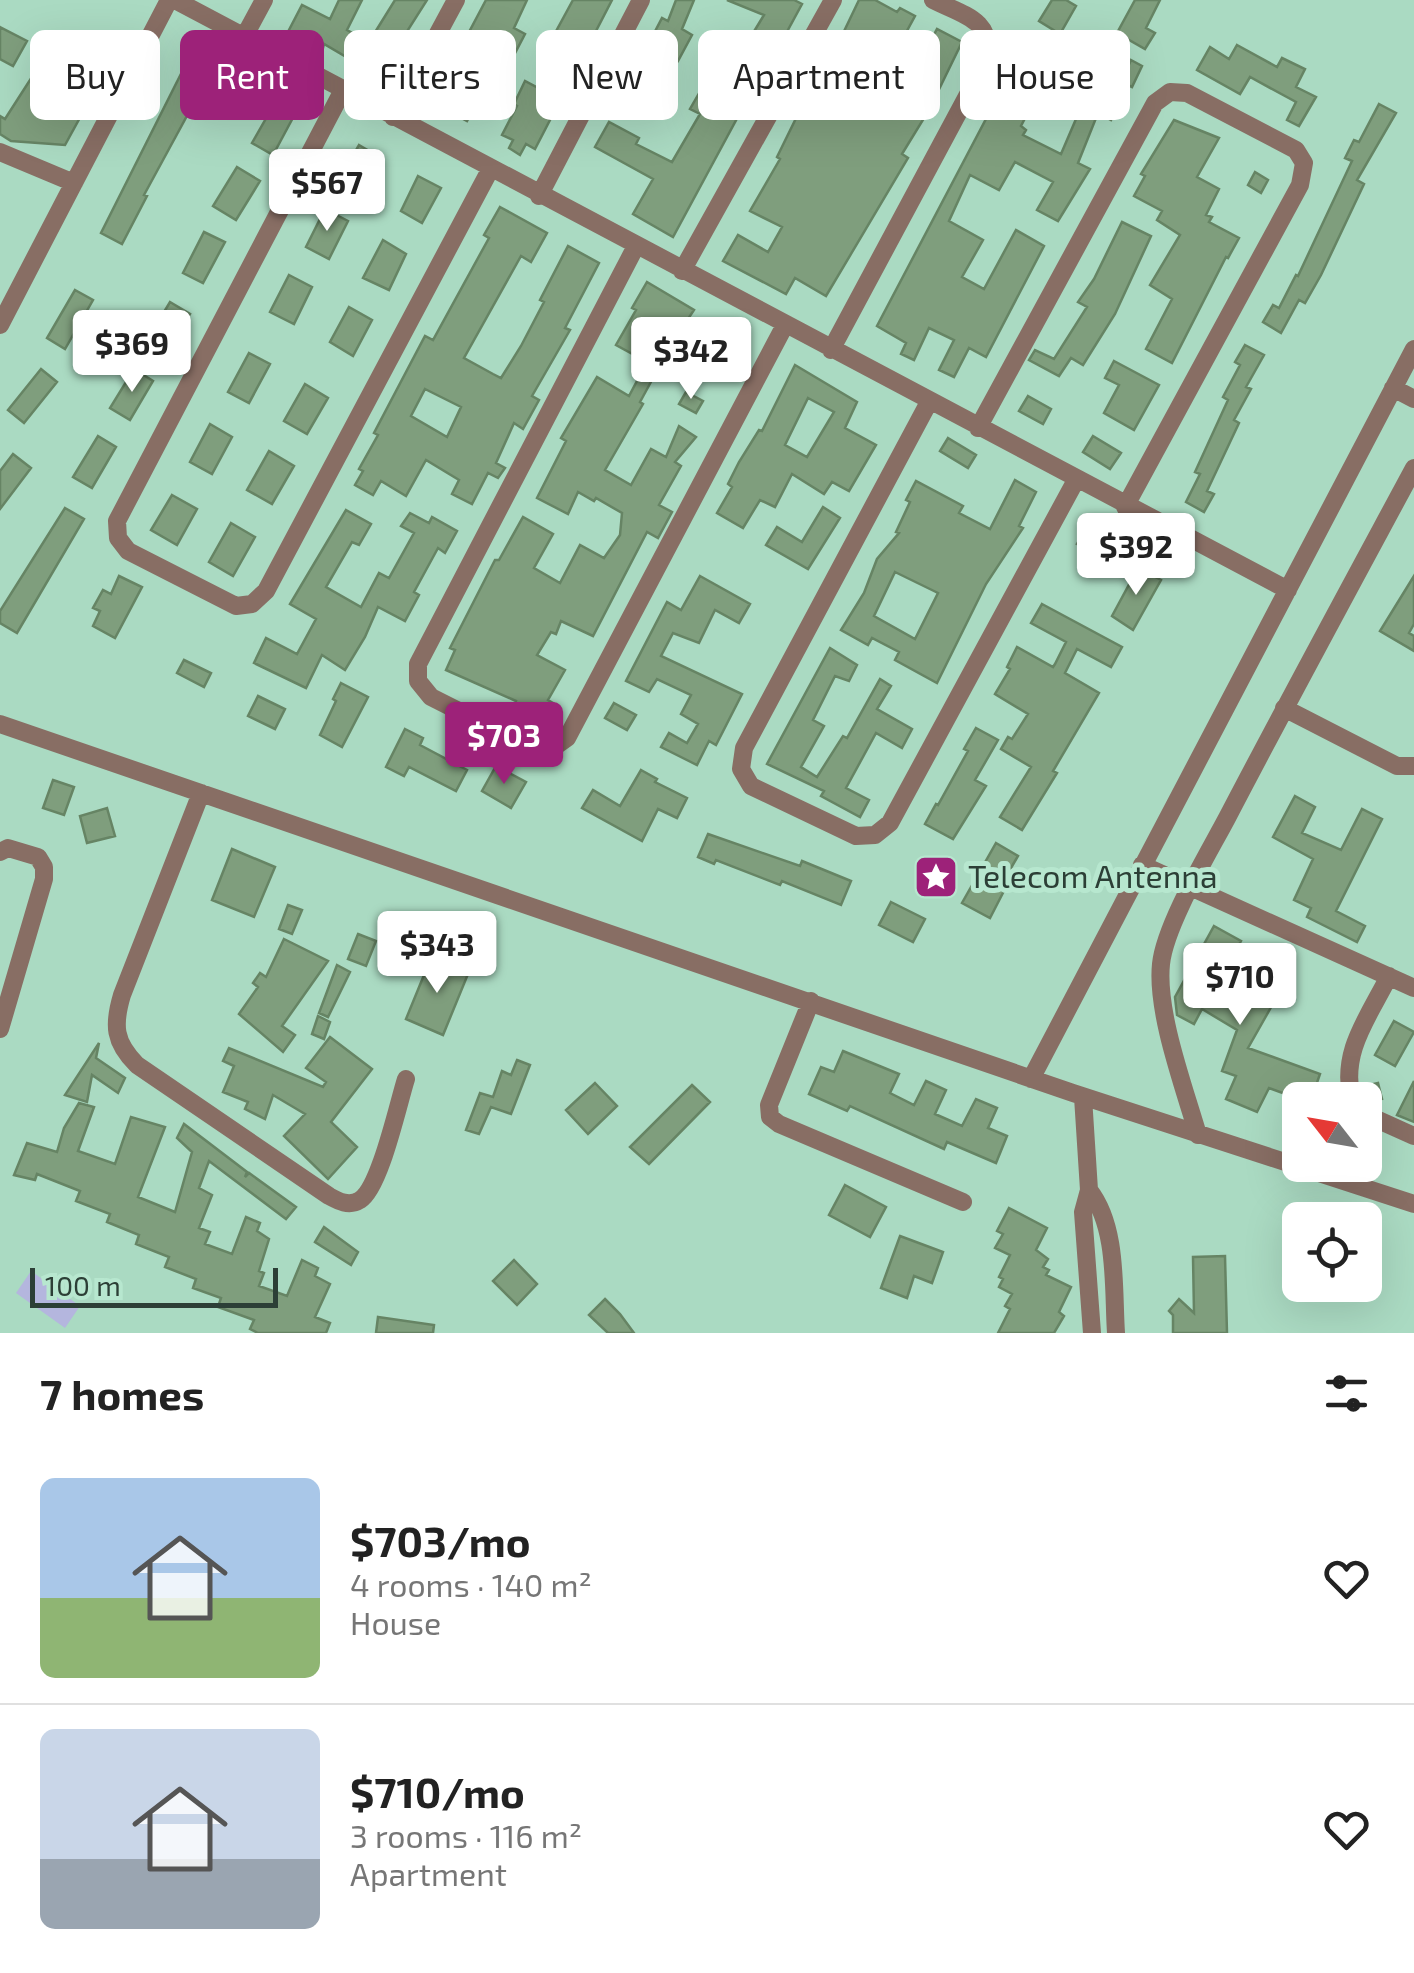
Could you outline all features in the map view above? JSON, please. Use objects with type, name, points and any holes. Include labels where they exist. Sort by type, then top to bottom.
[{"type":"street","points":[[0,325],[172,0],[230,30]]},
{"type":"street","points":[[248,30],[264,0]]},
{"type":"street","points":[[440,30],[456,0]]},
{"type":"street","points":[[539,196],[641,0]]},
{"type":"street","points":[[682,271],[833,0]]},
{"type":"street","points":[[831,350],[987,59],[990,40],[981,24],[933,0]]},
{"type":"street","points":[[324,80],[343,90],[117,521],[118,538],[128,551],[236,606],[252,604],[266,592],[491,168]]},
{"type":"street","points":[[978,428],[1155,103],[1170,92],[1187,94],[1296,150],[1304,163],[1300,185],[1125,507]]},
{"type":"street","points":[[398,120],[1288,590]]},
{"type":"street","points":[[0,152],[74,183]]},
{"type":"street","points":[[636,246],[418,664],[418,681],[431,698],[532,748],[553,748],[566,738],[785,325]]},
{"type":"street","points":[[1031,1079],[1414,349]]},
{"type":"street","points":[[1393,388],[1414,399]]},
{"type":"street","points":[[929,402],[744,748],[741,769],[751,786],[856,836],[876,835],[890,823],[1076,480]]},
{"type":"street","points":[[1198,1134],[1168,1033],[1160,965],[1165,945],[1190,888],[1414,468]]},
{"type":"street","points":[[1284,708],[1397,766],[1414,766]]},
{"type":"street","points":[[0,724],[1083,1097],[1414,1204]]},
{"type":"street","points":[[201,793],[122,995],[116,1036],[124,1052],[136,1065],[313,1186],[349,1204],[360,1200],[375,1178],[406,1079]]},
{"type":"street","points":[[0,852],[8,848],[23,852],[38,858],[44,867],[44,879],[0,1030]]},
{"type":"street","points":[[1142,865],[1414,988]]},
{"type":"street","points":[[1347,1082],[1350,1053],[1389,976]]},
{"type":"street","points":[[810,1001],[769,1105],[770,1116],[779,1124],[963,1202]]},
{"type":"street","points":[[1083,1097],[1089,1190],[1083,1212],[1092,1333]]},
{"type":"street","points":[[1382,1122],[1414,1136]]},
{"type":"street","points":[[1089,1190],[1100,1206],[1110,1245],[1116,1333]]},
{"type":"shaded area","points":[[31,1271],[80,1306],[65,1328],[16,1293]]},
{"type":"building","points":[[339,0],[362,0],[344,30],[344,56],[324,44],[324,30],[289,30],[302,5],[330,19]]},
{"type":"building","points":[[395,0],[427,0],[408,30],[376,30]]},
{"type":"building","points":[[486,0],[527,0],[514,28],[525,34],[516,51],[516,30],[470,30]]},
{"type":"building","points":[[573,0],[612,0],[596,30],[557,30]]},
{"type":"building","points":[[676,0],[694,0],[682,29],[692,35],[678,61],[678,30],[656,30],[662,18],[668,21]]},
{"type":"building","points":[[727,0],[794,0],[802,4],[788,30],[755,30],[764,15]]},
{"type":"building","points":[[859,0],[875,0],[915,16],[907,30],[845,30]]},
{"type":"building","points":[[1052,0],[1066,0],[1076,6],[1062,30],[1054,30],[1039,21]]},
{"type":"building","points":[[1135,0],[1160,0],[1146,28],[1155,33],[1145,49],[1130,40],[1130,30],[1119,30]]},
{"type":"building","points":[[0,27],[27,41],[13,66],[0,59]]},
{"type":"building","points":[[940,31],[960,41],[940,87]]},
{"type":"building","points":[[1237,45],[1277,67],[1282,58],[1305,69],[1296,87],[1316,97],[1299,126],[1287,120],[1296,102],[1250,77],[1240,94],[1197,70],[1210,47],[1229,59]]},
{"type":"building","points":[[1130,62],[1142,66],[1132,87],[1130,86]]},
{"type":"building","points":[[180,76],[180,120],[185,120],[122,244],[101,233]]},
{"type":"building","points":[[30,80],[30,120],[79,120],[65,145],[11,141],[0,134],[0,116],[5,119]]},
{"type":"building","points":[[525,81],[536,87],[536,120],[550,120],[535,149],[526,144],[520,155],[509,148],[513,140],[502,135],[510,120],[516,120],[516,100]]},
{"type":"building","points":[[698,95],[698,113],[690,109]]},
{"type":"building","points":[[1379,104],[1396,113],[1357,180],[1364,184],[1321,275],[1305,303],[1299,300],[1281,333],[1263,322],[1273,305],[1279,308],[1298,276],[1352,161],[1345,158],[1354,140],[1359,142]]},
{"type":"building","points":[[698,117],[736,120],[673,237],[633,214],[653,179],[595,147],[609,122],[639,138],[636,144],[672,162]]},
{"type":"building","points":[[265,120],[292,120],[273,155],[252,143]]},
{"type":"building","points":[[795,120],[923,120],[902,154],[908,158],[826,296],[795,278],[786,294],[723,261],[738,235],[768,252],[782,227],[750,211],[780,159],[777,157]]},
{"type":"building","points":[[985,120],[1024,120],[1023,135],[1061,154],[1076,120],[1095,120],[1078,163],[1090,169],[1058,221],[1037,210],[1053,182],[1015,162],[999,190],[970,175],[949,221],[983,240],[962,277],[984,289],[1016,230],[1044,246],[986,357],[969,348],[954,377],[939,370],[954,340],[929,328],[914,360],[901,354],[906,343],[877,326]]},
{"type":"building","points":[[1174,120],[1219,138],[1197,177],[1219,189],[1206,215],[1212,217],[1209,222],[1239,238],[1172,363],[1146,349],[1172,299],[1150,285],[1180,235],[1157,220],[1162,211],[1134,196],[1145,176],[1141,174]]},
{"type":"building","points":[[359,145],[381,158],[360,196],[337,183]]},
{"type":"building","points":[[237,167],[260,181],[236,220],[213,206]]},
{"type":"building","points":[[1255,172],[1268,180],[1261,193],[1248,185]]},
{"type":"building","points":[[418,176],[441,188],[422,223],[401,211]]},
{"type":"building","points":[[500,207],[547,233],[531,262],[521,256],[464,358],[501,378],[544,302],[540,300],[568,246],[599,263],[565,328],[570,330],[532,396],[539,400],[523,429],[514,423],[496,463],[505,468],[498,478],[488,473],[472,504],[452,494],[459,480],[426,460],[406,496],[381,481],[373,495],[355,485],[363,471],[359,469],[378,435],[374,433],[425,336],[433,340],[489,238],[484,235]],"holes":[[[425,389],[461,407],[447,437],[411,416]]]},
{"type":"building","points":[[325,209],[348,221],[329,259],[306,247]]},
{"type":"building","points":[[1122,222],[1151,236],[1115,314],[1083,365],[1071,358],[1059,376],[1029,360],[1035,350],[1054,359],[1087,307],[1078,302]]},
{"type":"building","points":[[204,232],[225,242],[203,283],[183,273]]},
{"type":"building","points":[[383,240],[406,254],[389,290],[363,278]]},
{"type":"building","points":[[289,275],[312,287],[294,324],[270,312]]},
{"type":"building","points":[[647,282],[694,310],[674,340],[680,343],[663,371],[658,369],[605,470],[631,485],[651,449],[666,457],[679,426],[696,437],[675,462],[681,466],[659,505],[672,512],[658,538],[647,532],[593,636],[561,621],[556,634],[551,632],[537,655],[565,670],[548,700],[553,703],[541,716],[533,712],[528,719],[518,713],[516,701],[446,670],[455,650],[450,648],[495,560],[499,560],[523,517],[553,534],[534,568],[560,583],[580,545],[604,558],[620,535],[622,513],[596,498],[594,501],[578,492],[568,514],[537,498],[566,441],[561,438],[597,377],[629,396],[647,362],[616,345]]},
{"type":"building","points":[[75,290],[93,300],[65,349],[47,338]]},
{"type":"building","points":[[170,302],[190,314],[165,354],[146,342]]},
{"type":"building","points":[[349,307],[372,320],[353,356],[330,342]]},
{"type":"building","points":[[719,329],[744,343],[725,377],[711,371],[718,357],[707,351]]},
{"type":"building","points":[[1245,345],[1264,355],[1246,387],[1251,389],[1234,420],[1239,423],[1207,491],[1214,494],[1204,512],[1186,502],[1200,474],[1195,472],[1228,400],[1223,397],[1240,365],[1235,362]]},
{"type":"building","points":[[249,353],[270,364],[249,403],[228,392]]},
{"type":"building","points":[[1114,361],[1159,385],[1134,430],[1104,413],[1119,385],[1105,378]]},
{"type":"building","points":[[795,365],[857,402],[845,428],[876,445],[849,491],[832,482],[824,494],[792,474],[775,507],[760,500],[743,528],[717,513],[732,487],[728,484],[739,462],[759,430],[762,431]],"holes":[[[808,398],[834,412],[807,457],[785,445]]]},
{"type":"building","points":[[41,369],[57,382],[24,423],[8,410]]},
{"type":"building","points":[[134,369],[153,381],[130,420],[110,408]]},
{"type":"building","points":[[305,384],[328,398],[307,434],[284,421]]},
{"type":"building","points":[[686,392],[703,401],[696,413],[679,404]]},
{"type":"building","points":[[1028,396],[1051,409],[1043,424],[1019,411]]},
{"type":"building","points":[[210,424],[232,437],[212,474],[190,462]]},
{"type":"building","points":[[98,436],[116,447],[92,488],[73,477]]},
{"type":"building","points":[[1093,436],[1121,453],[1110,469],[1083,452]]},
{"type":"building","points":[[948,438],[976,455],[968,468],[940,451]]},
{"type":"building","points":[[269,451],[294,466],[272,504],[247,490]]},
{"type":"building","points":[[13,454],[31,468],[0,509],[0,471]]},
{"type":"building","points":[[1015,480],[1036,492],[1019,526],[1023,528],[986,584],[937,683],[895,660],[899,652],[872,638],[868,645],[841,630],[864,593],[877,559],[899,533],[896,532],[910,502],[906,500],[916,481],[963,506],[959,513],[990,529]],"holes":[[[895,572],[938,593],[915,639],[874,616]]]},
{"type":"building","points":[[172,495],[197,509],[177,545],[151,530]]},
{"type":"building","points":[[823,507],[840,518],[808,569],[766,545],[777,527],[802,542]]},
{"type":"building","points":[[65,508],[84,519],[17,633],[0,623],[0,611]]},
{"type":"building","points":[[346,510],[371,524],[359,545],[352,542],[326,587],[361,607],[379,573],[389,578],[414,533],[401,526],[410,513],[429,523],[432,517],[457,531],[445,553],[438,548],[414,592],[419,595],[405,621],[378,607],[345,670],[322,655],[306,688],[254,663],[266,638],[297,654],[316,619],[290,604]]},
{"type":"building","points":[[231,523],[255,537],[233,576],[209,562]]},
{"type":"building","points":[[1088,524],[1117,539],[1106,559],[1077,544]]},
{"type":"building","points":[[1138,568],[1161,580],[1133,630],[1112,616]]},
{"type":"building","points":[[119,576],[142,587],[115,638],[93,626],[100,611],[93,608],[103,590],[111,594]]},
{"type":"building","points":[[700,576],[750,604],[739,623],[715,610],[699,643],[673,633],[661,656],[742,694],[716,745],[709,741],[697,765],[661,747],[669,733],[687,743],[698,724],[681,714],[691,695],[657,679],[649,692],[626,681],[667,602],[681,610]]},
{"type":"building","points":[[1414,576],[1414,624],[1409,633],[1414,636],[1414,651],[1380,631]]},
{"type":"building","points":[[1042,604],[1122,647],[1111,667],[1077,649],[1065,673],[1099,693],[1022,830],[1000,817],[1031,767],[1001,749],[1028,714],[995,694],[1017,647],[1053,667],[1055,664],[1066,642],[1031,623]]},
{"type":"building","points":[[830,648],[857,665],[849,681],[835,676],[813,720],[824,726],[801,767],[817,777],[843,736],[847,738],[880,679],[891,686],[877,709],[912,729],[902,748],[876,733],[846,788],[869,800],[860,817],[821,796],[824,791],[767,764]]},
{"type":"building","points":[[184,660],[211,673],[204,687],[177,673]]},
{"type":"building","points":[[341,683],[368,697],[342,747],[320,735]]},
{"type":"building","points":[[258,696],[285,709],[275,729],[248,716]]},
{"type":"building","points":[[614,703],[636,715],[627,730],[605,718]]},
{"type":"building","points":[[976,728],[998,740],[975,780],[986,786],[953,839],[925,824],[968,751],[964,749]]},
{"type":"building","points":[[405,729],[423,738],[420,745],[467,770],[456,791],[409,767],[404,776],[386,767]]},
{"type":"building","points":[[496,766],[526,782],[511,808],[482,791]]},
{"type":"building","points":[[641,770],[687,798],[677,818],[658,809],[642,841],[582,808],[593,790],[620,806]]},
{"type":"building","points":[[53,780],[74,787],[64,815],[43,808]]},
{"type":"building","points":[[1295,796],[1315,807],[1302,833],[1341,850],[1362,809],[1382,819],[1336,911],[1365,926],[1357,942],[1307,917],[1311,908],[1294,900],[1313,859],[1273,837]]},
{"type":"building","points":[[107,808],[115,836],[87,843],[80,816]]},
{"type":"building","points":[[708,834],[800,866],[802,861],[851,881],[841,905],[782,881],[780,885],[698,857]]},
{"type":"building","points":[[996,843],[1018,856],[1001,885],[1006,887],[990,918],[962,903]]},
{"type":"building","points":[[232,849],[275,867],[254,917],[212,900]]},
{"type":"building","points":[[891,902],[925,919],[913,942],[879,925]]},
{"type":"building","points":[[288,905],[302,910],[292,934],[279,929]]},
{"type":"building","points":[[1214,926],[1241,941],[1223,973],[1274,1002],[1248,1048],[1320,1074],[1317,1082],[1282,1082],[1282,1093],[1269,1088],[1257,1112],[1226,1099],[1236,1076],[1222,1071],[1237,1030],[1202,1009],[1194,1024],[1177,1015],[1175,997]]},
{"type":"building","points":[[358,934],[376,941],[366,966],[348,959]]},
{"type":"building","points":[[284,939],[328,961],[282,1026],[295,1035],[283,1052],[239,1014],[258,987],[253,983],[260,973],[266,977]]},
{"type":"building","points":[[431,958],[468,974],[443,1035],[406,1019]]},
{"type":"building","points":[[337,965],[350,972],[328,1017],[319,1013]]},
{"type":"building","points":[[318,1016],[330,1022],[324,1039],[312,1034]]},
{"type":"building","points":[[1394,1021],[1414,1032],[1395,1066],[1375,1055]]},
{"type":"building","points":[[330,1037],[372,1069],[331,1122],[357,1147],[328,1179],[284,1136],[305,1114],[273,1095],[265,1119],[245,1109],[248,1102],[223,1092],[234,1066],[223,1061],[229,1048],[323,1087],[326,1082],[306,1068]]},
{"type":"building","points":[[99,1043],[96,1058],[125,1078],[118,1093],[92,1075],[87,1102],[65,1095]]},
{"type":"building","points":[[843,1051],[899,1074],[890,1093],[914,1105],[926,1081],[946,1090],[935,1114],[962,1126],[976,1099],[997,1108],[988,1128],[1007,1136],[996,1163],[947,1142],[944,1149],[850,1106],[847,1111],[809,1094],[821,1067],[834,1072]]},
{"type":"building","points":[[517,1060],[530,1065],[511,1114],[491,1107],[479,1134],[466,1130],[480,1093],[493,1097],[502,1071],[511,1075]]},
{"type":"building","points":[[1414,1081],[1414,1122],[1397,1115]]},
{"type":"building","points":[[595,1083],[617,1106],[588,1134],[566,1110]]},
{"type":"building","points":[[692,1085],[710,1102],[649,1164],[630,1147]]},
{"type":"building","points":[[79,1103],[94,1107],[78,1151],[115,1164],[131,1117],[165,1127],[138,1197],[175,1212],[192,1152],[177,1138],[184,1124],[247,1172],[245,1177],[249,1173],[296,1207],[286,1219],[209,1161],[199,1188],[212,1195],[199,1228],[210,1232],[205,1244],[232,1254],[246,1217],[260,1223],[257,1231],[269,1239],[259,1271],[264,1273],[259,1286],[287,1296],[302,1260],[318,1268],[315,1276],[330,1284],[315,1317],[330,1323],[326,1333],[258,1333],[250,1329],[254,1320],[218,1307],[221,1298],[193,1288],[196,1279],[165,1267],[169,1257],[136,1244],[139,1235],[107,1222],[110,1214],[76,1201],[80,1191],[37,1174],[35,1180],[14,1175],[27,1143],[57,1152],[64,1128]]},
{"type":"building","points":[[845,1185],[886,1207],[870,1237],[829,1215]]},
{"type":"building","points":[[1009,1208],[1047,1228],[1036,1250],[1048,1259],[1043,1267],[1049,1270],[1046,1275],[1071,1287],[1059,1312],[1064,1316],[1054,1333],[998,1333],[1010,1309],[1005,1306],[1012,1294],[999,1287],[1003,1279],[999,1277],[1010,1255],[995,1248],[1003,1234],[997,1231]]},
{"type":"building","points":[[324,1227],[358,1252],[351,1265],[315,1242]]},
{"type":"building","points":[[900,1236],[943,1252],[932,1283],[914,1276],[907,1298],[881,1288]]},
{"type":"building","points":[[1225,1256],[1227,1333],[1173,1333],[1173,1315],[1169,1311],[1179,1299],[1194,1313],[1193,1257]]},
{"type":"building","points":[[514,1260],[537,1284],[517,1305],[493,1281]]},
{"type":"building","points":[[605,1299],[634,1333],[608,1333],[589,1315]]},
{"type":"building","points":[[378,1317],[434,1325],[433,1333],[376,1333]]},
{"type":"place","name":"Telecom Antenna","points":[[936,877]]}]
